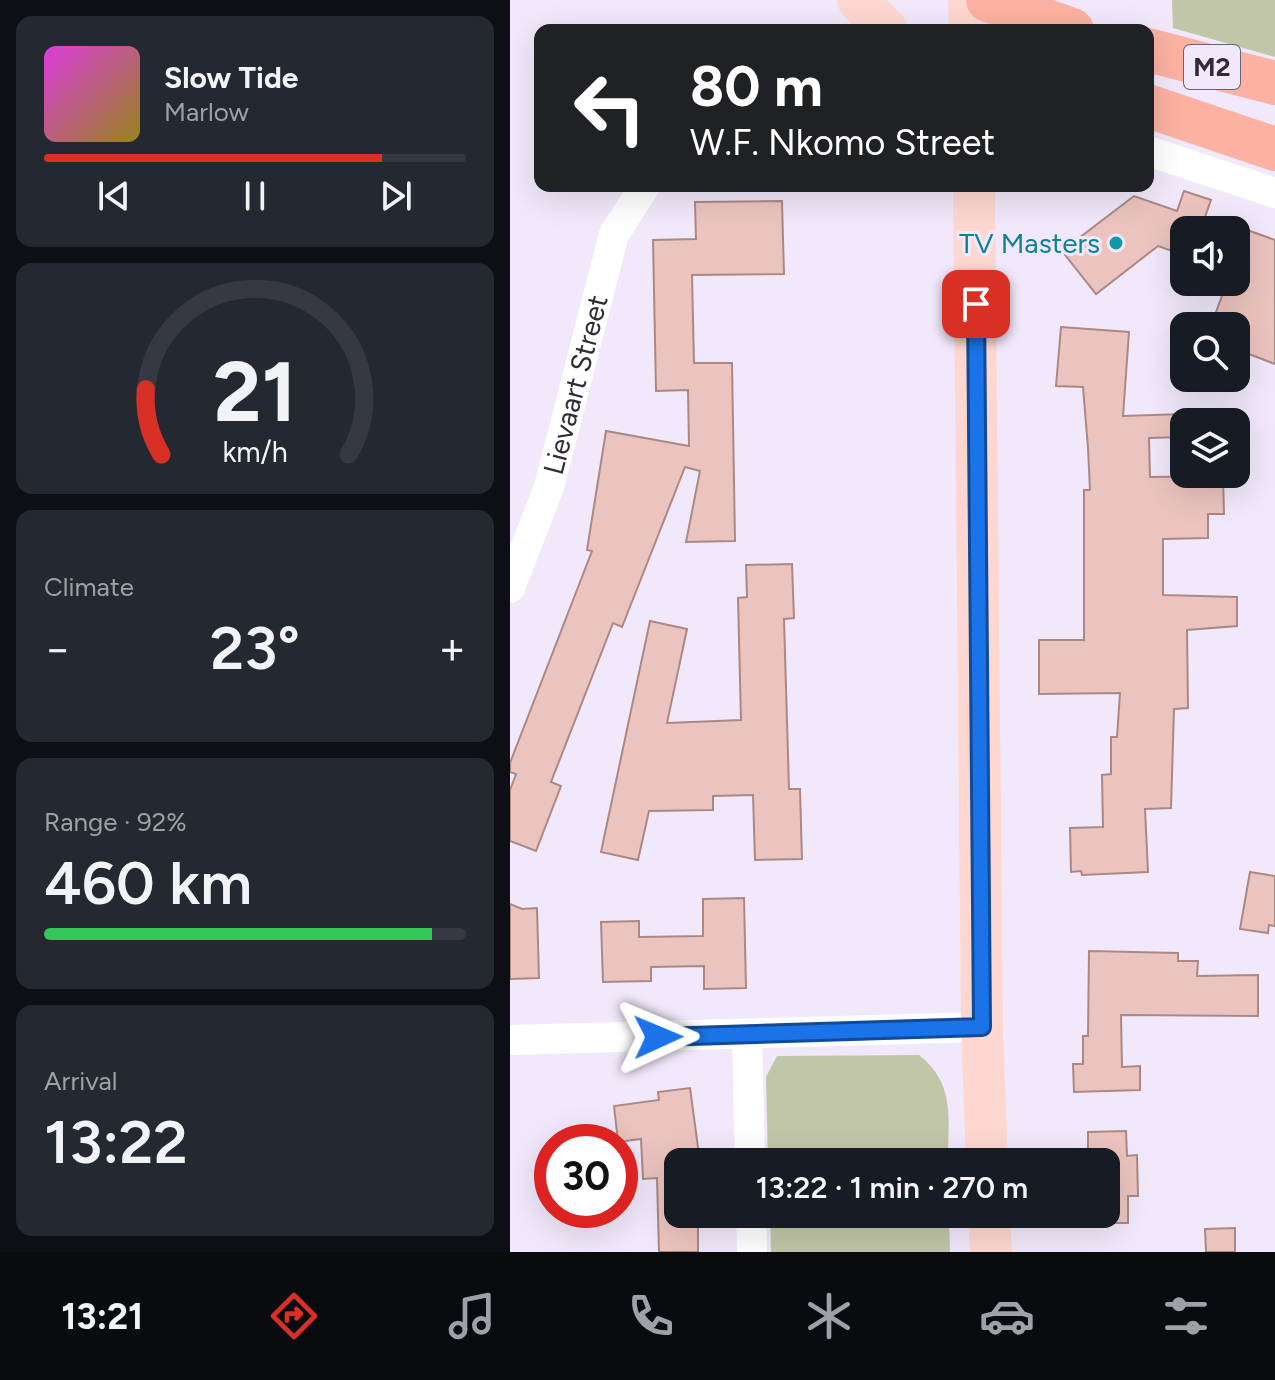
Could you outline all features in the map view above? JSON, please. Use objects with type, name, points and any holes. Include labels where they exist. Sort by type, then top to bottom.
[{"type":"main road","points":[[858,0],[881,24]]},
{"type":"main road","points":[[969,0],[970,24]]},
{"type":"main road","points":[[988,0],[1055,24]]},
{"type":"main road","points":[[1049,0],[1073,24]]},
{"type":"main road","name":"M2","points":[[1154,52],[1275,83]]},
{"type":"main road","name":"M2","points":[[1154,108],[1275,149]]},
{"type":"main road","points":[[972,192],[982,1027],[986,1148]]},
{"type":"main road","points":[[990,1228],[991,1252]]},
{"type":"street","points":[[1154,153],[1275,193]]},
{"type":"street","name":"Lievaart Street","points":[[510,588],[549,487],[614,234],[641,192]]},
{"type":"street","points":[[510,1040],[982,1027]]},
{"type":"street","points":[[747,1035],[750,1148]]},
{"type":"street","points":[[751,1228],[752,1252]]},
{"type":"green space","points":[[1172,0],[1275,0],[1275,57],[1173,28]]},
{"type":"green space","points":[[919,1055],[931,1066],[944,1090],[949,1117],[948,1148],[768,1148],[766,1077],[777,1056]]},
{"type":"green space","points":[[770,1228],[949,1228],[950,1252],[771,1252]]},
{"type":"building","name":"TV Masters","points":[[1184,191],[1211,200],[1205,216],[1170,216],[1170,250],[1158,246],[1096,294],[1062,251],[1134,196],[1177,211]]},
{"type":"building","points":[[782,201],[784,274],[692,275],[694,363],[732,363],[735,541],[686,542],[700,471],[685,467],[622,627],[613,623],[551,782],[561,786],[536,851],[510,841],[510,790],[516,774],[510,772],[510,763],[592,551],[587,550],[606,431],[689,446],[688,390],[656,391],[653,240],[696,239],[695,202]]},
{"type":"building","points":[[1250,231],[1275,240],[1275,364],[1250,354],[1250,312],[1216,312],[1222,296],[1250,296]]},
{"type":"building","points":[[1061,327],[1129,332],[1123,416],[1170,414],[1170,437],[1149,438],[1150,477],[1170,477],[1170,488],[1223,488],[1224,514],[1208,514],[1208,538],[1163,539],[1163,595],[1237,597],[1237,626],[1187,630],[1188,708],[1174,709],[1171,808],[1145,809],[1148,872],[1082,875],[1081,871],[1071,872],[1070,828],[1103,827],[1102,775],[1111,774],[1111,737],[1117,737],[1120,693],[1039,694],[1039,640],[1084,640],[1084,490],[1090,490],[1083,387],[1056,386]]},
{"type":"building","points":[[792,564],[794,618],[784,619],[789,789],[800,789],[802,859],[755,860],[753,795],[713,796],[713,810],[649,811],[638,860],[601,852],[650,621],[687,629],[667,723],[741,720],[738,598],[747,597],[746,565]]},
{"type":"building","points":[[1250,872],[1275,876],[1275,926],[1269,925],[1268,933],[1240,929]]},
{"type":"building","points":[[744,898],[746,988],[704,989],[704,966],[651,967],[651,981],[603,982],[601,922],[639,921],[639,937],[703,936],[703,899]]},
{"type":"building","points":[[510,904],[522,909],[537,908],[539,978],[510,979]]},
{"type":"building","points":[[1089,951],[1178,953],[1178,961],[1198,961],[1197,976],[1258,975],[1258,1016],[1121,1015],[1122,1067],[1140,1066],[1140,1090],[1074,1092],[1073,1064],[1083,1064],[1083,1036],[1088,1036]]},
{"type":"building","points":[[690,1088],[698,1148],[664,1148],[664,1228],[698,1228],[698,1252],[659,1252],[657,1178],[643,1179],[638,1124],[616,1124],[614,1106],[659,1100],[658,1092]]},
{"type":"building","points":[[1126,1131],[1127,1156],[1137,1155],[1138,1196],[1128,1196],[1128,1223],[1120,1223],[1120,1148],[1088,1148],[1088,1132]]},
{"type":"building","points":[[1235,1228],[1235,1252],[1206,1252],[1205,1229]]},
{"type":"place","name":"TV Masters","points":[[1116,243]]},
{"type":"route","points":[[658,1037],[982,1027],[976,304]]}]
